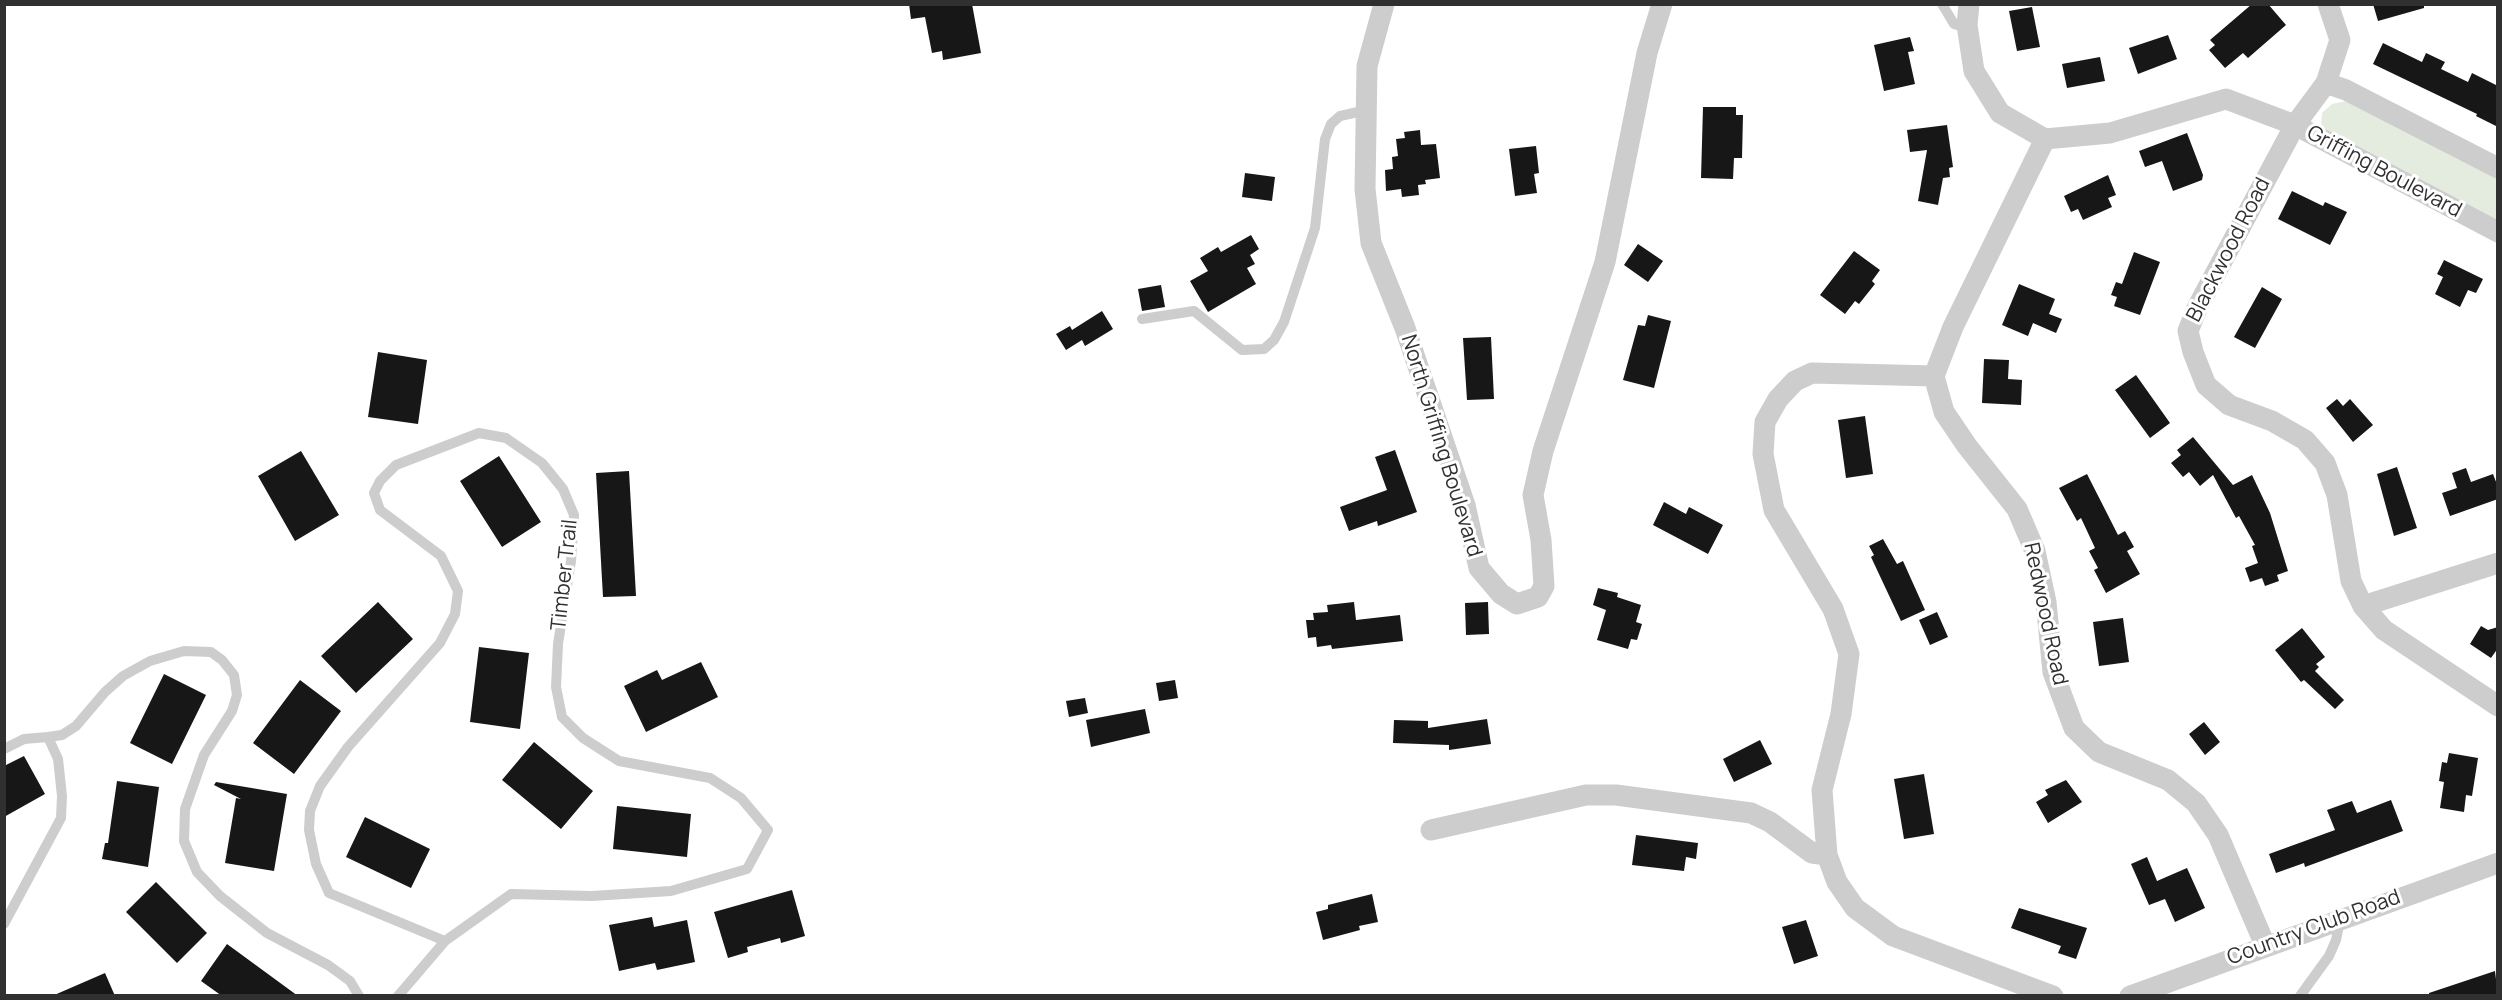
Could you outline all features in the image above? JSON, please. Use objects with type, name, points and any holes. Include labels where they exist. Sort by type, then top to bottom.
[{"type":"street","name":"North Griffing Boulevard","points":[[1384,4],[1367,66],[1365,189],[1371,243],[1404,328],[1464,505],[1479,568],[1501,594],[1517,604],[1538,597],[1544,586],[1541,540],[1533,495],[1543,451],[1605,262],[1647,53],[1662,4]]},
{"type":"street","points":[[1969,4],[1967,28],[1974,71],[2000,113],[2045,139],[2110,133],[2226,99],[2295,125]]},
{"type":"street","name":"Griffing Boulevard","points":[[2328,4],[2340,40],[2326,83],[2295,125],[2498,232]]},
{"type":"street","points":[[2326,83],[2346,90],[2498,168]]},
{"type":"street","name":"Blackwood Road","points":[[2295,125],[2198,306],[2188,331],[2193,352],[2206,385],[2229,405],[2272,421],[2305,441],[2325,463],[2337,495],[2351,581],[2363,606],[2384,630],[2498,706]]},
{"type":"street","points":[[2045,139],[1953,327],[1934,376],[1812,373],[1795,381],[1778,399],[1766,422],[1763,454],[1774,510],[1833,609],[1849,654],[1841,714],[1822,790],[1827,855],[1837,882],[1855,908],[1893,936],[2053,996]]},
{"type":"street","name":"Redwood Road","points":[[1934,376],[1944,412],[1966,446],[2017,509],[2035,551],[2046,602],[2053,672],[2074,728],[2099,752],[2168,780],[2196,803],[2218,836],[2265,945]]},
{"type":"street","points":[[2363,606],[2498,563]]},
{"type":"street","points":[[1431,830],[1586,795],[1616,795],[1751,813],[1770,822],[1812,853],[1827,855]]},
{"type":"street","name":"Country Club Road","points":[[2130,996],[2265,945],[2498,863]]},
{"type":"lane","points":[[1942,4],[1954,24],[1967,28]]},
{"type":"lane","points":[[1142,319],[1194,311],[1242,350],[1264,349],[1274,340],[1284,322],[1315,228],[1325,139],[1331,124],[1340,116],[1366,110]]},
{"type":"lane","name":"Timber Trail","points":[[398,996],[415,973],[445,941],[511,894],[592,896],[671,891],[747,869],[768,830],[741,798],[710,778],[619,761],[583,738],[562,717],[556,687],[558,644],[571,561],[574,515],[563,489],[542,463],[506,438],[479,433],[396,465],[380,481],[374,493],[380,510],[441,556],[458,591],[455,614],[440,643],[348,747],[320,786],[310,811],[309,830],[316,864],[329,893],[445,941]]},
{"type":"lane","points":[[4,749],[24,738],[62,735],[76,726],[105,692],[123,676],[150,661],[184,651],[211,652],[222,660],[234,675],[237,695],[232,711],[204,755],[185,809],[184,841],[197,872],[220,896],[267,933],[328,964],[350,981],[359,996]]},
{"type":"lane","points":[[4,924],[61,818],[58,759],[48,737]]},
{"type":"lane","points":[[2300,996],[2329,956],[2336,940],[2340,918]]},
{"type":"shaded area","points":[[2347,101],[2497,178],[2497,224],[2329,138],[2321,126],[2322,113],[2332,104]]},
{"type":"building","points":[[909,4],[972,4],[981,53],[943,60],[942,51],[932,53],[925,17],[911,19]]},
{"type":"building","points":[[2252,4],[2268,4],[2286,25],[2248,58],[2243,53],[2225,68],[2209,50],[2215,45],[2210,40]]},
{"type":"building","points":[[2373,4],[2424,4],[2424,8],[2378,21]]},
{"type":"building","points":[[2032,7],[2040,47],[2017,51],[2009,11]]},
{"type":"building","points":[[2168,35],[2177,59],[2138,74],[2129,48]]},
{"type":"building","points":[[1910,37],[1914,51],[1908,52],[1915,84],[1884,91],[1874,45]]},
{"type":"building","points":[[2383,43],[2422,62],[2426,53],[2445,62],[2441,69],[2468,82],[2472,73],[2498,86],[2498,127],[2476,116],[2477,114],[2373,64]]},
{"type":"building","points":[[2100,57],[2105,81],[2067,88],[2062,64]]},
{"type":"building","points":[[1703,107],[1736,107],[1736,115],[1743,115],[1742,158],[1734,158],[1733,179],[1701,178]]},
{"type":"building","points":[[1947,125],[1953,167],[1949,168],[1950,177],[1943,178],[1938,205],[1918,201],[1927,150],[1910,152],[1907,130]]},
{"type":"building","points":[[1420,130],[1421,145],[1436,144],[1440,178],[1425,180],[1426,184],[1418,185],[1419,195],[1402,197],[1401,189],[1386,191],[1385,170],[1393,169],[1392,157],[1398,156],[1396,139],[1405,138],[1404,132]]},
{"type":"building","points":[[2187,133],[2203,175],[2202,180],[2173,191],[2162,161],[2145,167],[2139,151]]},
{"type":"building","points":[[1536,146],[1539,173],[1534,174],[1537,193],[1515,196],[1509,149]]},
{"type":"building","points":[[1245,173],[1275,177],[1272,201],[1242,197]]},
{"type":"building","points":[[2108,175],[2116,195],[2108,198],[2112,207],[2083,220],[2078,209],[2071,212],[2064,196]]},
{"type":"building","points":[[2292,191],[2323,206],[2325,202],[2347,212],[2330,245],[2278,219]]},
{"type":"building","points":[[1251,235],[1259,249],[1250,255],[1255,264],[1247,268],[1256,284],[1208,312],[1190,281],[1208,271],[1200,258],[1218,247],[1221,252]]},
{"type":"building","points":[[1638,244],[1663,261],[1648,282],[1624,265]]},
{"type":"building","points":[[1854,251],[1880,270],[1872,281],[1875,284],[1859,304],[1855,301],[1845,314],[1820,295]]},
{"type":"building","points":[[2134,252],[2160,262],[2140,315],[2114,306],[2117,297],[2111,295],[2116,282],[2122,284]]},
{"type":"building","points":[[2444,260],[2483,279],[2476,293],[2468,290],[2460,307],[2435,294],[2443,277],[2437,274]]},
{"type":"building","points":[[2019,284],[2055,299],[2049,314],[2062,319],[2056,333],[2033,323],[2028,336],[2002,325]]},
{"type":"building","points":[[1161,285],[1165,307],[1142,311],[1138,289]]},
{"type":"building","points":[[2262,287],[2282,299],[2255,348],[2234,337]]},
{"type":"building","points":[[1102,311],[1113,329],[1085,346],[1082,340],[1066,350],[1056,334],[1070,326],[1072,330]]},
{"type":"building","points":[[1648,315],[1671,321],[1654,388],[1623,380],[1638,325],[1645,326]]},
{"type":"building","points":[[1491,337],[1494,399],[1467,400],[1463,338]]},
{"type":"building","points":[[378,352],[427,360],[418,424],[368,417]]},
{"type":"building","points":[[1984,359],[2009,360],[2008,379],[2022,380],[2021,405],[1982,403]]},
{"type":"building","points":[[2136,375],[2170,423],[2150,438],[2115,390]]},
{"type":"building","points":[[2337,399],[2343,406],[2350,399],[2373,425],[2353,442],[2326,408]]},
{"type":"building","points":[[1865,416],[1873,474],[1846,478],[1838,420]]},
{"type":"building","points":[[2193,437],[2233,485],[2252,475],[2270,513],[2288,571],[2277,575],[2279,581],[2265,586],[2262,578],[2250,582],[2245,568],[2258,563],[2252,546],[2255,545],[2239,516],[2236,518],[2213,475],[2200,486],[2189,472],[2183,477],[2171,463],[2181,455],[2177,450]]},
{"type":"building","points":[[1395,450],[1417,512],[1378,526],[1377,521],[1349,531],[1340,507],[1387,490],[1375,457]]},
{"type":"building","points":[[301,451],[339,515],[295,541],[258,476]]},
{"type":"building","points":[[499,456],[541,522],[502,547],[460,481]]},
{"type":"building","points":[[2397,467],[2417,528],[2394,536],[2377,474]]},
{"type":"building","points":[[2466,468],[2471,482],[2493,474],[2498,487],[2498,499],[2450,516],[2442,493],[2457,488],[2452,473]]},
{"type":"building","points":[[629,471],[636,596],[603,597],[596,473]]},
{"type":"building","points":[[2087,474],[2118,535],[2125,531],[2134,547],[2127,551],[2140,574],[2106,593],[2094,570],[2098,568],[2089,551],[2095,548],[2081,518],[2077,521],[2059,488]]},
{"type":"building","points":[[1664,502],[1686,514],[1689,507],[1723,525],[1708,554],[1653,525]]},
{"type":"building","points":[[1883,539],[1897,564],[1903,561],[1925,610],[1901,621],[1871,557],[1874,555],[1869,546]]},
{"type":"building","points":[[1598,588],[1618,593],[1617,597],[1641,605],[1636,622],[1642,624],[1637,640],[1631,639],[1628,649],[1597,640],[1606,610],[1593,605]]},
{"type":"building","points":[[378,602],[413,639],[356,693],[321,656]]},
{"type":"building","points":[[1354,602],[1356,620],[1400,615],[1403,641],[1332,649],[1331,645],[1317,647],[1316,637],[1308,638],[1306,620],[1314,620],[1313,613],[1328,612],[1327,605]]},
{"type":"building","points":[[1488,602],[1489,634],[1466,635],[1465,603]]},
{"type":"building","points":[[1937,612],[1948,637],[1930,645],[1919,620]]},
{"type":"building","points":[[2123,618],[2129,662],[2099,666],[2093,622]]},
{"type":"building","points":[[2481,626],[2488,630],[2498,627],[2498,648],[2491,658],[2470,644]]},
{"type":"building","points":[[2302,628],[2325,657],[2316,664],[2319,667],[2315,671],[2344,700],[2335,709],[2304,680],[2301,682],[2275,650]]},
{"type":"building","points":[[479,647],[529,653],[520,729],[470,722]]},
{"type":"building","points":[[701,662],[718,697],[646,732],[624,686],[657,670],[662,680]]},
{"type":"building","points":[[164,674],[206,695],[172,764],[130,743]]},
{"type":"building","points":[[300,680],[341,711],[294,774],[253,743]]},
{"type":"building","points":[[1175,680],[1178,698],[1159,701],[1156,683]]},
{"type":"building","points":[[1085,698],[1088,713],[1069,717],[1066,701]]},
{"type":"building","points":[[1145,709],[1150,733],[1091,747],[1086,720]]},
{"type":"building","points":[[1487,719],[1491,744],[1449,750],[1449,745],[1393,743],[1394,720],[1428,721],[1428,728]]},
{"type":"building","points":[[2204,722],[2220,742],[2205,755],[2189,734]]},
{"type":"building","points":[[1760,740],[1772,764],[1734,782],[1723,759]]},
{"type":"building","points":[[534,742],[593,791],[561,829],[502,780]]},
{"type":"building","points":[[2449,753],[2478,758],[2472,796],[2466,795],[2464,812],[2440,808],[2444,782],[2439,781],[2442,762],[2447,763]]},
{"type":"building","points":[[24,756],[45,794],[4,817],[4,766]]},
{"type":"building","points":[[1924,774],[1934,834],[1904,839],[1894,779]]},
{"type":"building","points":[[2066,780],[2082,802],[2048,823],[2036,802],[2048,795],[2045,790]]},
{"type":"building","points":[[117,781],[159,787],[148,867],[102,859],[105,843],[108,843]]},
{"type":"building","points":[[216,782],[287,794],[274,871],[225,863],[236,798],[241,799],[214,785]]},
{"type":"building","points":[[2391,800],[2403,831],[2305,867],[2304,863],[2276,873],[2269,854],[2335,830],[2327,810],[2352,801],[2357,813]]},
{"type":"building","points":[[617,806],[691,814],[687,857],[613,849]]},
{"type":"building","points":[[365,817],[430,849],[411,888],[346,857]]},
{"type":"building","points":[[1636,835],[1698,843],[1696,859],[1686,857],[1684,871],[1632,865]]},
{"type":"building","points":[[2147,857],[2157,881],[2187,868],[2205,908],[2175,922],[2165,899],[2149,905],[2131,864]]},
{"type":"building","points":[[156,882],[207,933],[177,963],[126,912]]},
{"type":"building","points":[[792,890],[805,936],[781,943],[780,938],[747,947],[748,952],[728,958],[714,912]]},
{"type":"building","points":[[1372,894],[1378,922],[1359,926],[1360,930],[1323,940],[1316,912],[1328,909],[1328,905]]},
{"type":"building","points":[[2019,908],[2087,928],[2076,959],[2058,953],[2061,946],[2011,928]]},
{"type":"building","points":[[652,917],[654,927],[687,920],[695,962],[657,970],[655,963],[619,971],[609,925]]},
{"type":"building","points":[[1806,920],[1818,956],[1794,964],[1782,927]]},
{"type":"building","points":[[227,944],[298,996],[222,996],[201,981]]},
{"type":"building","points":[[2495,971],[2498,996],[2429,996],[2429,993]]},
{"type":"building","points":[[105,973],[115,996],[52,996]]}]
